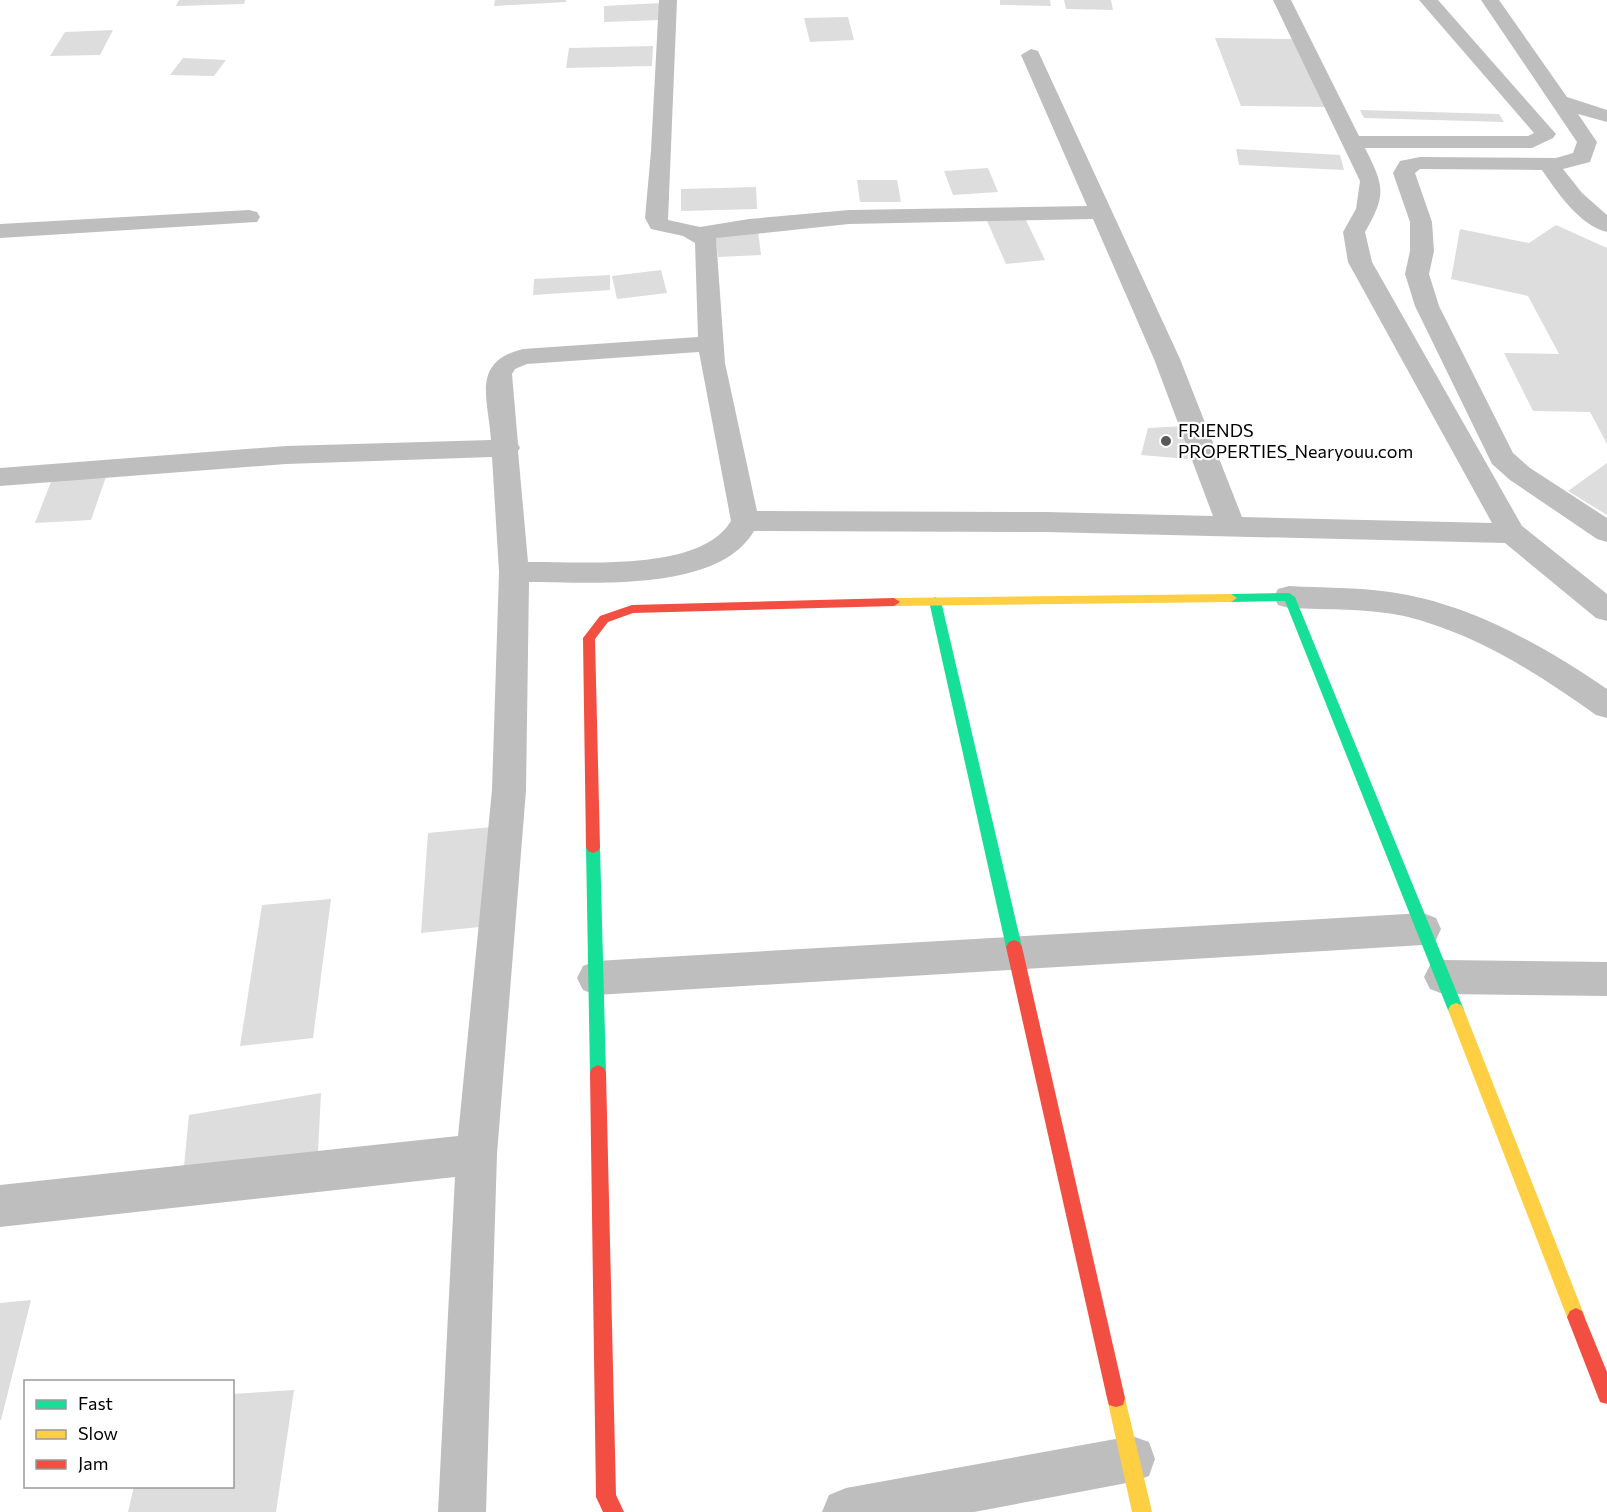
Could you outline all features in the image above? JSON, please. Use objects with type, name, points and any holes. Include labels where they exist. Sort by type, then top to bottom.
[{"type":"street","points":[[668,0],[662,151],[656,218],[659,224],[700,234],[737,227],[817,220],[1102,212]]},
{"type":"street","points":[[1282,0],[1371,181],[1367,209],[1354,232],[1360,262],[1512,533],[1607,610]]},
{"type":"street","points":[[1352,142],[1532,142],[1546,134],[1428,0]]},
{"type":"street","points":[[1490,0],[1587,142],[1582,157],[1548,164],[1420,162],[1408,166],[1404,172],[1421,222],[1422,251],[1417,274],[1427,306],[1502,458],[1520,474],[1607,532]]},
{"type":"street","points":[[1030,55],[1167,359],[1231,526]]},
{"type":"street","points":[[1557,101],[1607,116]]},
{"type":"street","points":[[1548,164],[1574,197],[1607,225]]},
{"type":"street","points":[[0,231],[249,217]]},
{"type":"street","points":[[514,572],[664,568],[708,557],[733,541],[745,521],[718,400],[709,344],[706,241],[700,234]]},
{"type":"street","points":[[462,1512],[477,1154],[509,790],[514,572],[507,448],[499,374],[506,363],[523,357],[709,344]]},
{"type":"street","points":[[0,477],[286,455],[507,448]]},
{"type":"street","points":[[745,521],[1231,526],[1512,533]]},
{"type":"street","points":[[1289,597],[1443,977],[1607,1395]]},
{"type":"street","points":[[614,1512],[606,1497],[589,638],[604,619],[632,609],[935,601],[1289,597],[1401,605],[1476,627],[1544,662],[1607,706]]},
{"type":"street","points":[[935,601],[1132,1459],[1142,1512]]},
{"type":"street","points":[[596,978],[1423,929]]},
{"type":"street","points":[[1443,977],[1607,979]]},
{"type":"street","points":[[0,1206],[477,1154]]},
{"type":"street","points":[[846,1512],[1132,1459]]},
{"type":"building","points":[[179,0],[245,0],[244,4],[176,6]]},
{"type":"building","points":[[495,0],[566,0],[566,2],[494,6]]},
{"type":"building","points":[[1000,0],[1050,0],[1051,6],[1000,5]]},
{"type":"building","points":[[1064,0],[1111,0],[1113,10],[1066,9]]},
{"type":"building","points":[[660,3],[661,20],[604,22],[604,6]]},
{"type":"building","points":[[848,17],[854,40],[810,42],[804,18]]},
{"type":"building","points":[[113,30],[100,55],[50,56],[65,32]]},
{"type":"building","points":[[1215,38],[1297,39],[1329,107],[1241,106]]},
{"type":"building","points":[[653,46],[652,66],[566,68],[569,48]]},
{"type":"building","points":[[183,58],[226,60],[214,76],[170,75]]},
{"type":"building","points":[[1360,110],[1499,114],[1504,122],[1364,118]]},
{"type":"building","points":[[1236,149],[1340,155],[1344,170],[1239,165]]},
{"type":"building","points":[[988,168],[998,192],[953,195],[944,171]]},
{"type":"building","points":[[857,180],[897,180],[901,202],[860,202]]},
{"type":"building","points":[[756,187],[757,209],[681,211],[681,189]]},
{"type":"building","points":[[1025,218],[1045,260],[1006,264],[987,221]]},
{"type":"building","points":[[1556,225],[1607,248],[1607,444],[1590,412],[1533,411],[1504,353],[1559,354],[1528,296],[1451,279],[1460,229],[1529,243]]},
{"type":"building","points":[[758,231],[761,255],[718,257],[715,233]]},
{"type":"building","points":[[661,270],[667,293],[617,299],[612,276]]},
{"type":"building","points":[[610,275],[610,290],[533,295],[534,279]]},
{"type":"building","name":"FRIENDS PROPERTIES_Nearyouu.com","points":[[1186,426],[1188,459],[1141,455],[1148,428]]},
{"type":"building","points":[[1607,463],[1607,515],[1568,491]]},
{"type":"building","points":[[108,471],[91,520],[35,523],[54,474]]},
{"type":"building","points":[[492,827],[489,926],[421,933],[428,833]]},
{"type":"building","points":[[331,899],[313,1038],[240,1046],[262,905]]},
{"type":"building","points":[[321,1093],[318,1152],[183,1176],[189,1115]]},
{"type":"building","points":[[31,1300],[1,1420],[0,1420],[0,1303]]},
{"type":"building","points":[[294,1390],[276,1512],[128,1512],[134,1488],[234,1488],[234,1394]]},
{"type":"traffic: fast","points":[[1231,598],[1289,597],[1456,1010]]},
{"type":"traffic: fast","points":[[935,601],[1014,947]]},
{"type":"traffic: fast","points":[[593,847],[598,1073]]},
{"type":"traffic: slow","points":[[894,602],[1231,598]]},
{"type":"traffic: slow","points":[[1456,1010],[1576,1317]]},
{"type":"traffic: slow","points":[[1116,1398],[1142,1512]]},
{"type":"traffic: jam","points":[[593,847],[589,638],[604,619],[632,609],[894,602]]},
{"type":"traffic: jam","points":[[1014,947],[1116,1398]]},
{"type":"traffic: jam","points":[[598,1073],[606,1497],[614,1512]]},
{"type":"traffic: jam","points":[[1576,1317],[1607,1395]]},
{"type":"place","name":"FRIENDS PROPERTIES_Nearyouu.com","points":[[1166,441]]}]
